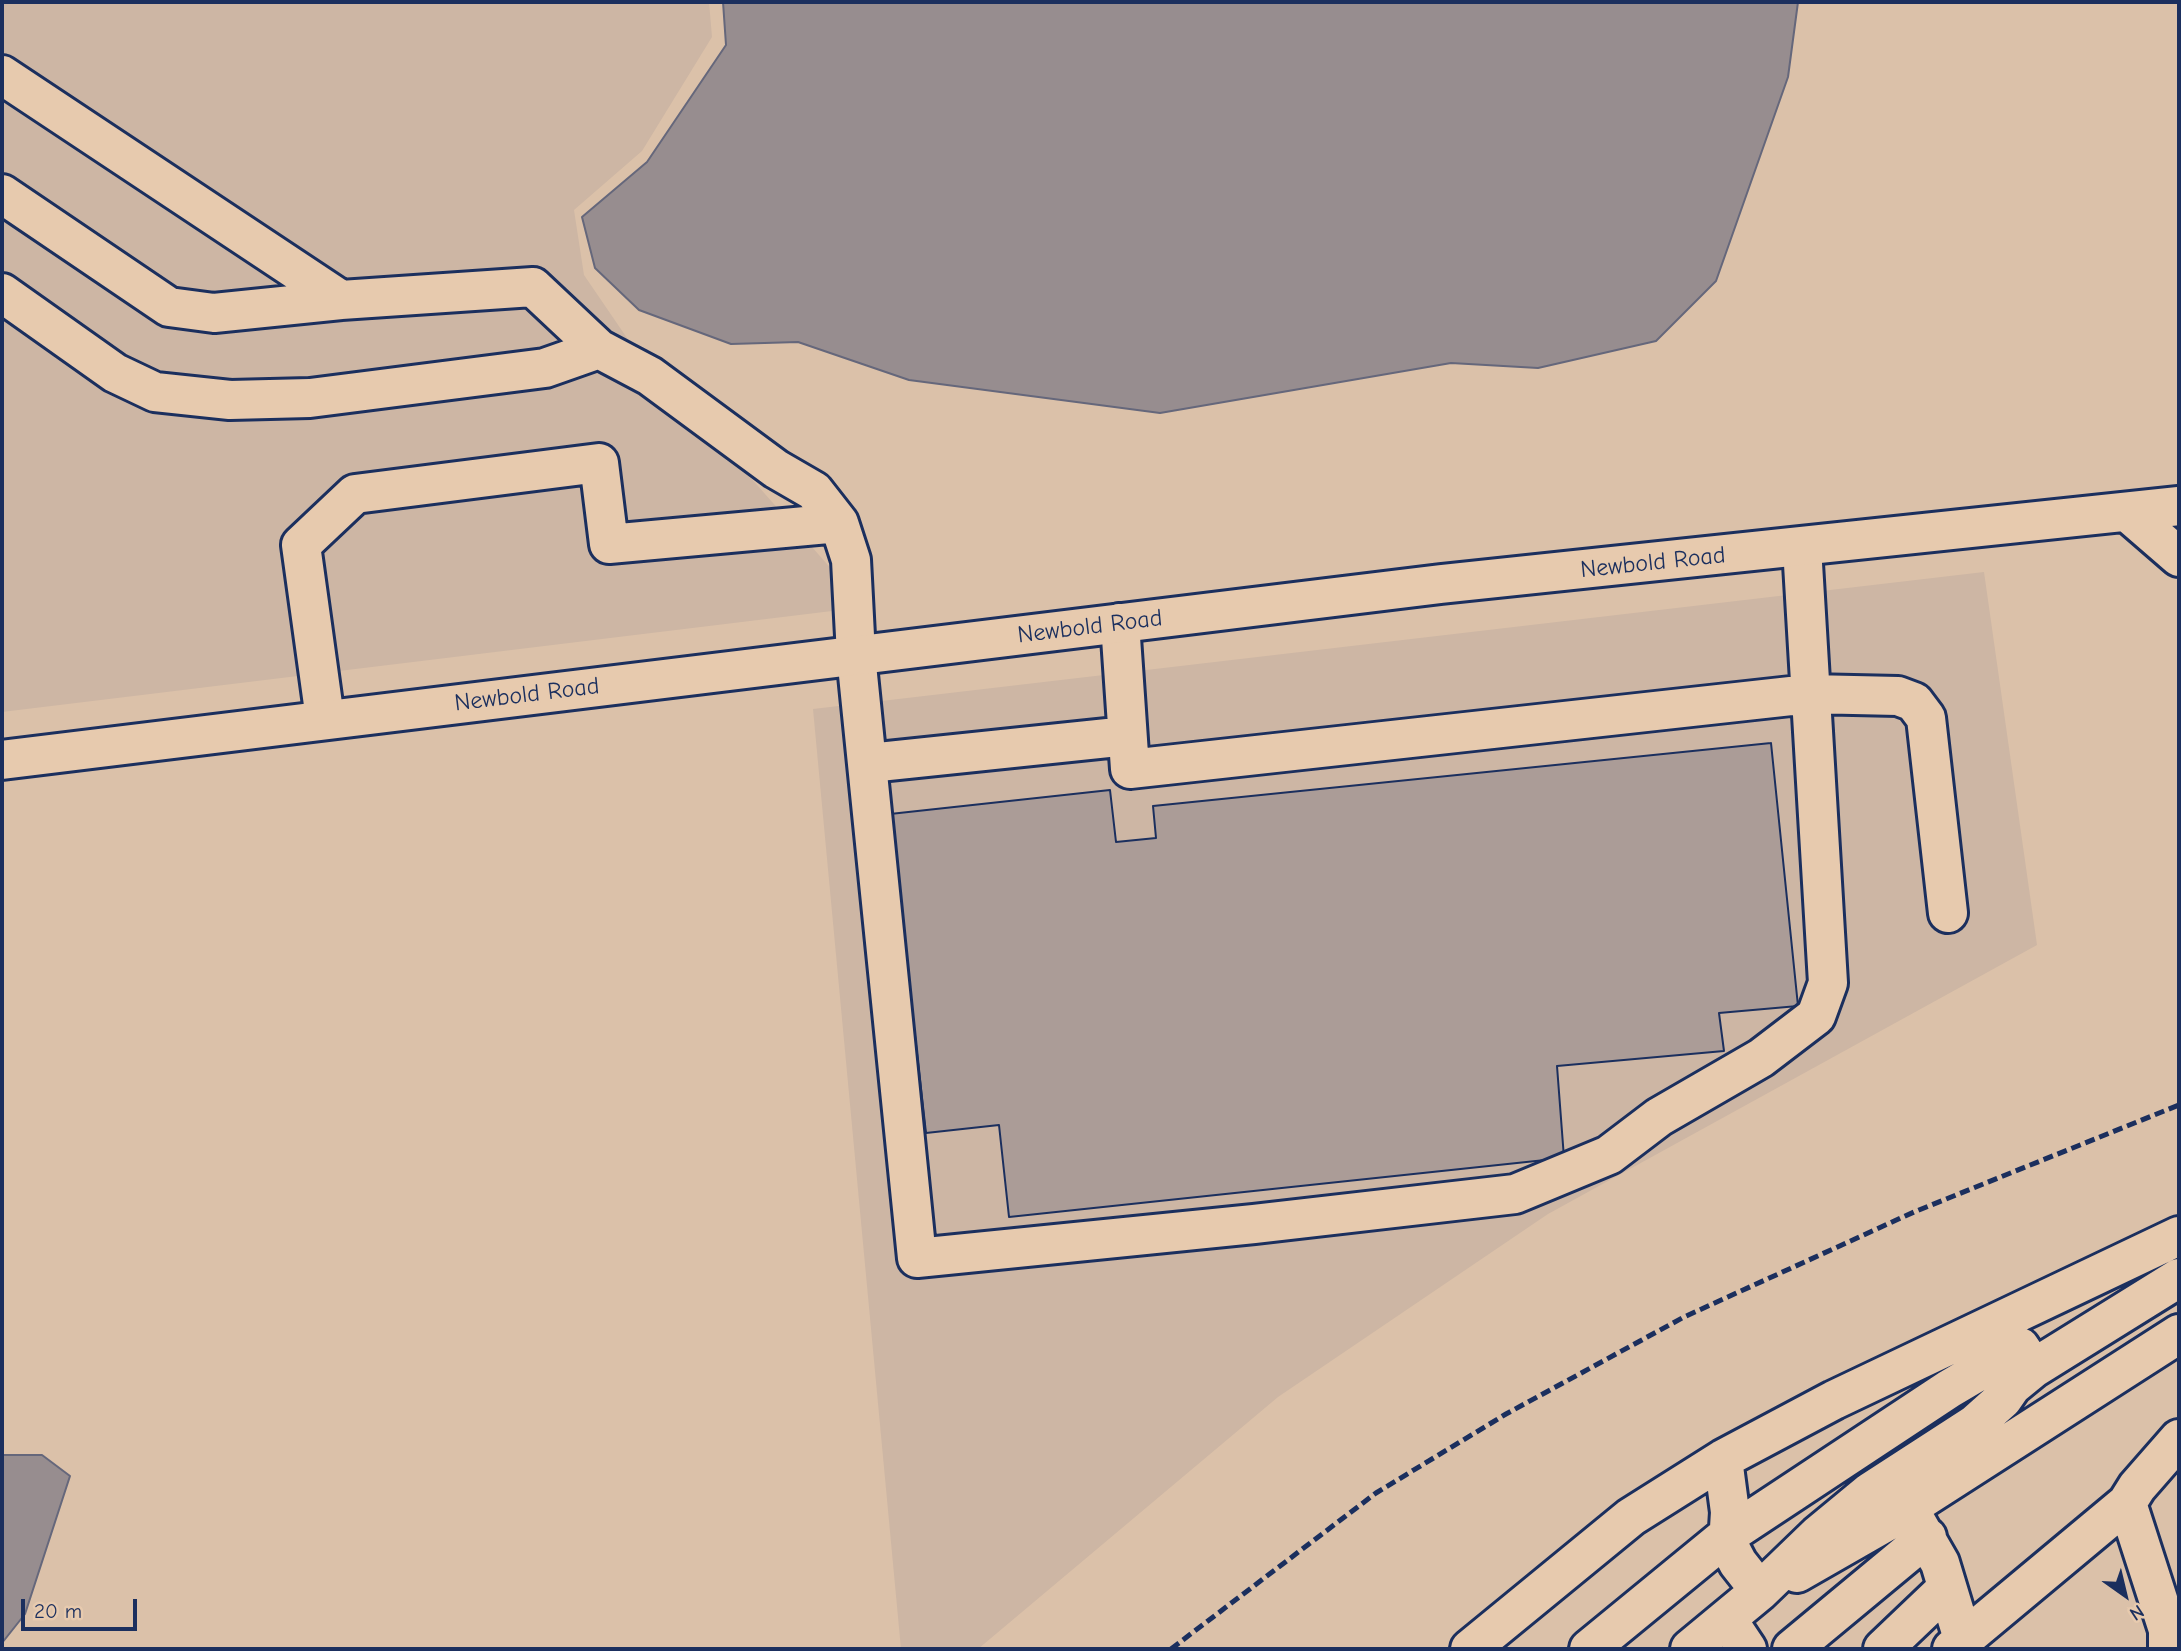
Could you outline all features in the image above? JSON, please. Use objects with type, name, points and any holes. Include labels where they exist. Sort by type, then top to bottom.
[{"type":"main road","points":[[2,75],[341,300]]},
{"type":"main road","points":[[2,194],[169,307],[214,313],[341,300],[533,287],[599,349],[650,376],[776,469],[814,491],[839,523],[851,561],[856,655],[917,1258],[1515,1194],[1609,1155],[1660,1117],[1761,1058],[1816,1016],[1829,983],[1801,547]]},
{"type":"main road","points":[[2,293],[115,373],[155,392],[230,400],[310,398],[545,368],[599,349]]},
{"type":"main road","points":[[325,719],[301,545],[355,494],[600,463],[609,544],[839,523]]},
{"type":"main road","name":"Newbold Road","points":[[2,760],[1441,584],[2179,506]]},
{"type":"main road","points":[[2127,512],[2179,557]]},
{"type":"main road","points":[[1120,623],[1130,769],[1809,694],[1898,696],[1913,702],[1926,718],[1948,913]]},
{"type":"main road","points":[[869,763],[1127,736]]},
{"type":"main road","points":[[1470,1649],[1631,1517],[1723,1459],[1834,1400],[2179,1236]]},
{"type":"main road","points":[[1690,1649],[1737,1634],[1760,1591],[1844,1512],[1898,1472],[1975,1424],[2034,1368],[2179,1278]]},
{"type":"main road","points":[[1791,1649],[1917,1522],[2179,1334]]},
{"type":"main road","points":[[1589,1649],[1728,1535],[2000,1357],[2020,1347],[2034,1368]]},
{"type":"main road","points":[[1917,1522],[1947,1588],[1958,1644],[2127,1503],[2137,1487],[2179,1439]]},
{"type":"main road","points":[[1723,1459],[1730,1512],[1728,1535],[1732,1555],[1760,1591]]},
{"type":"main road","points":[[2127,1503],[2168,1630],[2168,1649]]},
{"type":"main road","points":[[1760,1591],[1829,1557],[1917,1522]]},
{"type":"main road","points":[[1882,1649],[1947,1588]]},
{"type":"shaded area","points":[[2,2],[709,2],[712,37],[642,151],[574,210],[584,275],[627,338],[865,607],[2,712]]},
{"type":"shaded area","points":[[723,2],[1798,2],[1788,77],[1716,281],[1656,341],[1538,368],[1451,363],[1160,413],[909,380],[798,342],[731,344],[639,310],[595,268],[582,217],[647,162],[726,45]]},
{"type":"shaded area","points":[[1984,572],[2037,945],[1548,1214],[1278,1397],[978,1649],[901,1649],[813,709]]},
{"type":"shaded area","points":[[2,1455],[42,1455],[70,1476],[25,1614],[2,1643]]},
{"type":"building","points":[[1771,743],[1798,1006],[1719,1013],[1724,1051],[1557,1066],[1564,1158],[1009,1217],[999,1125],[926,1133],[890,814],[1110,790],[1116,842],[1156,838],[1153,806]]},
{"type":"railway","points":[[1171,1649],[1376,1493],[1506,1414],[1684,1317],[1914,1212],[2179,1105]]}]
